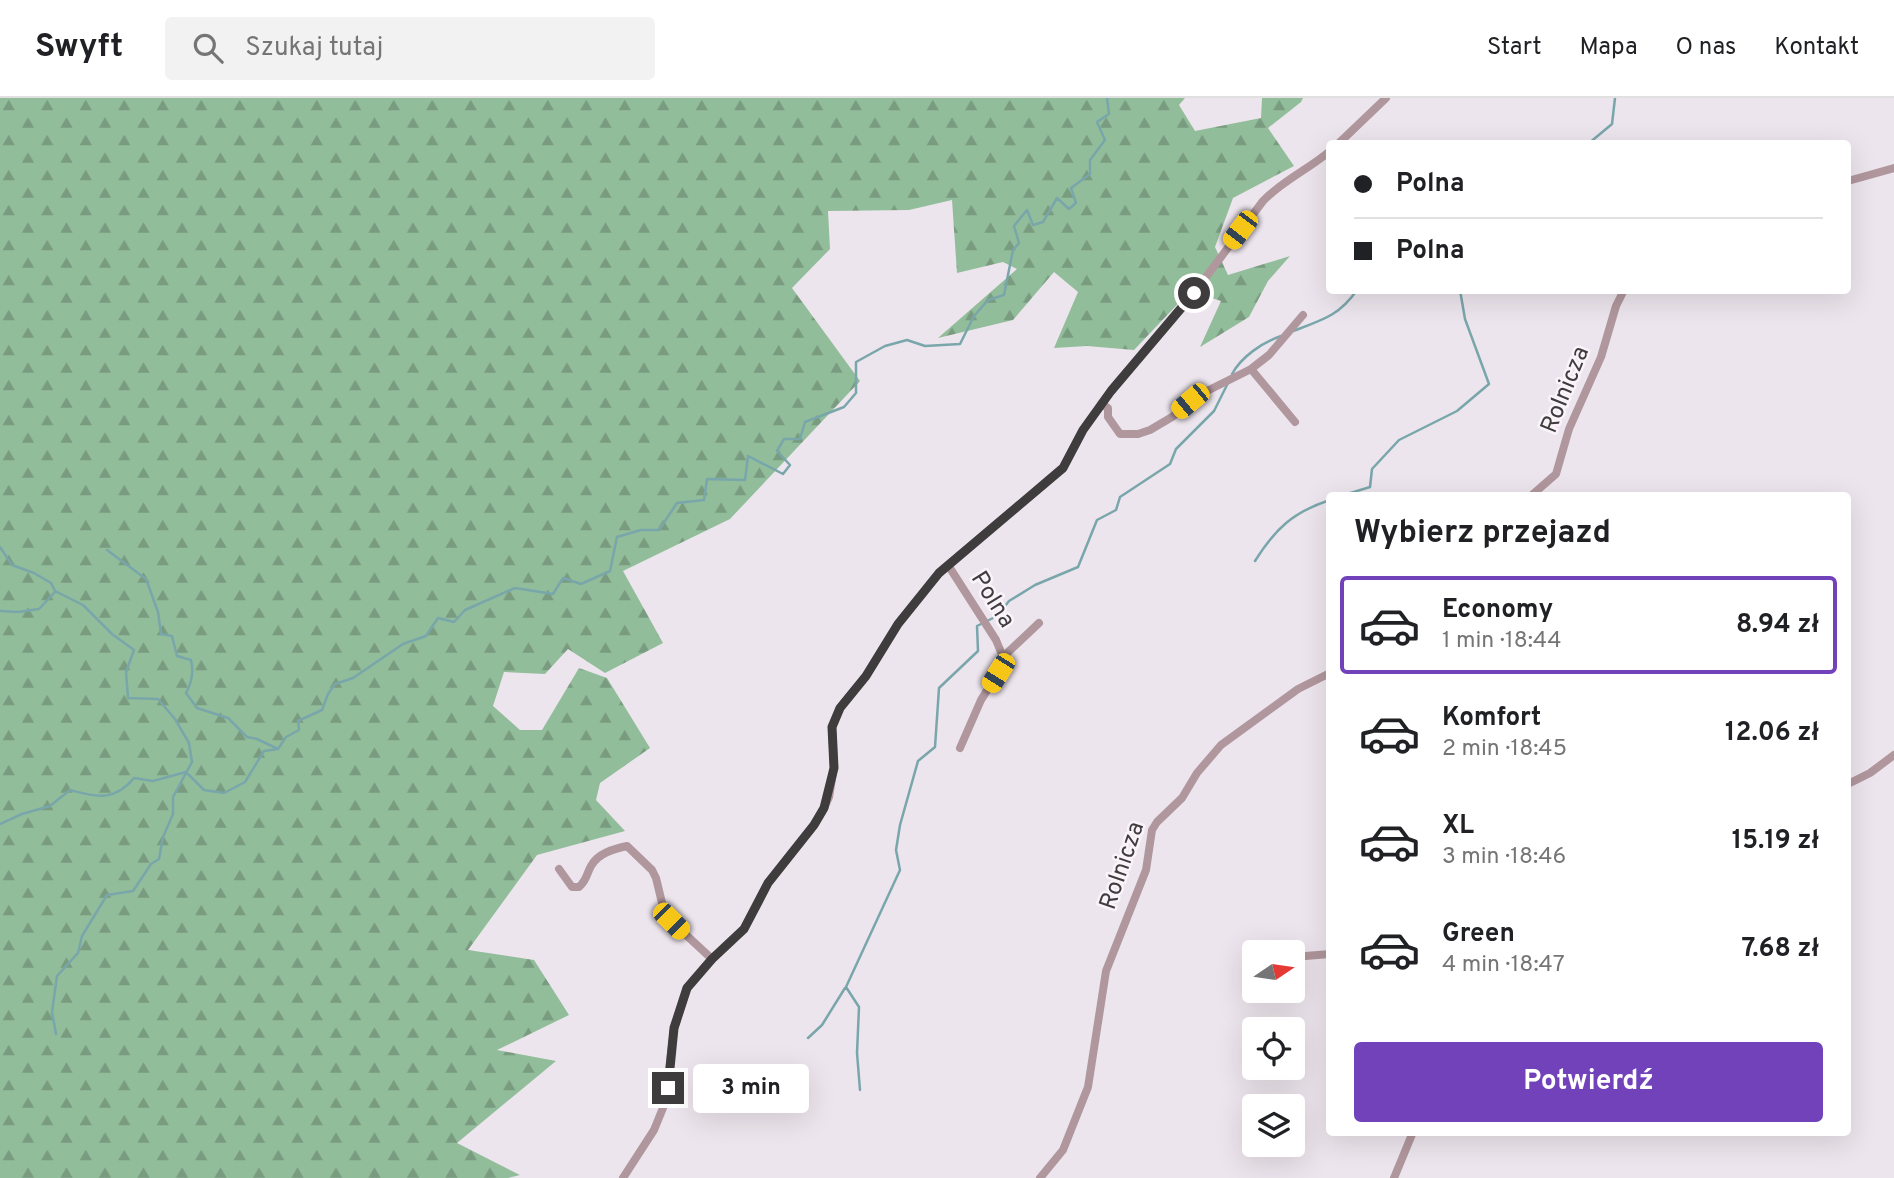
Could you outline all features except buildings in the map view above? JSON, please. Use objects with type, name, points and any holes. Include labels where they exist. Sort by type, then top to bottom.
[{"type":"street","points":[[1342,140],[1386,98]]},
{"type":"street","name":"Polna","points":[[623,1178],[650,1138],[665,1103],[674,1028],[687,988],[712,959],[744,929],[768,883],[819,818],[833,780],[832,727],[840,708],[866,676],[898,624],[947,565],[1057,475],[1101,404],[1194,293],[1263,201],[1276,188],[1304,172],[1326,154]]},
{"type":"street","points":[[1851,180],[1894,168]]},
{"type":"street","name":"Rolnicza","points":[[1535,492],[1556,474],[1569,429],[1601,357],[1622,294]]},
{"type":"street","points":[[1101,404],[1108,408],[1108,417],[1120,434],[1138,434],[1172,417],[1190,401],[1222,382],[1251,369],[1269,355],[1303,315]]},
{"type":"street","points":[[1251,369],[1295,422]]},
{"type":"street","name":"Polna","points":[[947,565],[996,640],[1003,657]]},
{"type":"street","name":"Polna","points":[[960,748],[981,700],[998,673],[1003,657],[1039,624]]},
{"type":"street","name":"Rolnicza","points":[[1040,1178],[1063,1150],[1088,1087],[1105,971],[1146,870],[1152,830],[1182,798],[1197,773],[1221,745],[1298,689],[1326,675]]},
{"type":"street","points":[[1851,782],[1874,771],[1894,755]]},
{"type":"street","points":[[559,869],[572,887],[579,887],[587,879],[591,865],[602,855],[627,846],[652,870],[663,907],[671,921],[712,959]]},
{"type":"street","points":[[1306,956],[1326,954]]},
{"type":"street","points":[[1394,1178],[1411,1136]]},
{"type":"green space","points":[[0,98],[1185,98],[1179,105],[1195,131],[1261,118],[1262,98],[1303,98],[1268,128],[1294,166],[1233,198],[1215,247],[1228,275],[1290,256],[1268,281],[1249,317],[1200,347],[1221,301],[1190,291],[1134,350],[1087,346],[1054,348],[1078,292],[1054,272],[1013,320],[938,338],[1017,269],[1003,262],[957,273],[952,200],[909,210],[828,211],[830,249],[792,288],[860,381],[730,519],[623,571],[663,643],[605,673],[568,649],[545,674],[504,672],[493,706],[520,730],[542,730],[579,668],[607,678],[650,748],[600,783],[596,800],[625,831],[537,855],[468,950],[534,960],[569,1015],[497,1050],[556,1061],[457,1143],[520,1175],[508,1178],[0,1178]]},
{"type":"waterway","points":[[0,824],[50,806],[70,790],[105,796],[119,791],[134,778],[153,781],[186,772],[204,790],[224,793],[245,782],[264,751],[278,749],[286,737],[299,730],[298,721],[322,710],[335,684],[353,678],[403,644],[426,636],[438,618],[454,622],[465,610],[515,588],[553,594],[563,578],[581,584],[610,571],[617,537],[641,530],[659,530],[677,503],[704,500],[707,479],[745,480],[748,456],[783,474],[790,465],[777,451],[784,439],[800,439],[805,422],[844,407],[856,393],[856,362],[885,346],[907,340],[925,346],[960,344],[974,316],[988,300],[1004,295],[1013,250],[1019,243],[1014,226],[1027,210],[1033,225],[1043,222],[1057,198],[1069,209],[1076,203],[1071,188],[1090,174],[1090,160],[1105,140],[1097,122],[1109,114],[1107,98]]},
{"type":"waterway","points":[[1593,140],[1612,124],[1615,98]]},
{"type":"waterway","points":[[1293,331],[1336,311],[1354,294]]},
{"type":"waterway","points":[[1354,492],[1370,487],[1372,469],[1399,440],[1457,411],[1489,384],[1465,319],[1461,294]]},
{"type":"waterway","points":[[1232,374],[1241,361],[1253,351],[1281,336]]},
{"type":"waterway","points":[[860,1090],[857,1053],[859,1007],[846,987],[900,870],[896,850],[900,825],[918,761],[935,747],[939,688],[978,651],[977,626],[997,616],[1009,601],[1035,585],[1078,567],[1097,520],[1116,510],[1120,497],[1170,464],[1176,449],[1214,411],[1228,383]]},
{"type":"waterway","points":[[1255,561],[1286,523],[1305,510],[1326,502]]},
{"type":"waterway","points":[[0,547],[12,565],[34,573],[51,583],[55,591],[83,605],[112,634],[134,650],[126,672],[128,698],[158,699],[175,719],[189,743],[192,762],[173,797],[173,814],[163,837],[159,859],[151,864],[133,891],[107,895],[82,936],[78,953],[57,976],[52,1012],[56,1034]]},
{"type":"waterway","points":[[107,550],[146,579],[158,612],[161,634],[172,636],[177,656],[191,660],[192,677],[186,693],[197,708],[228,718],[247,737],[278,749]]},
{"type":"waterway","points":[[0,611],[39,609],[55,592]]},
{"type":"waterway","points":[[808,1038],[822,1025],[845,988]]},
{"type":"route","points":[[668,1088],[674,1028],[687,988],[712,959],[744,929],[768,883],[814,825],[824,808],[833,780],[832,727],[840,708],[866,676],[898,624],[939,573],[1063,468],[1083,430],[1111,391],[1194,293]]}]
